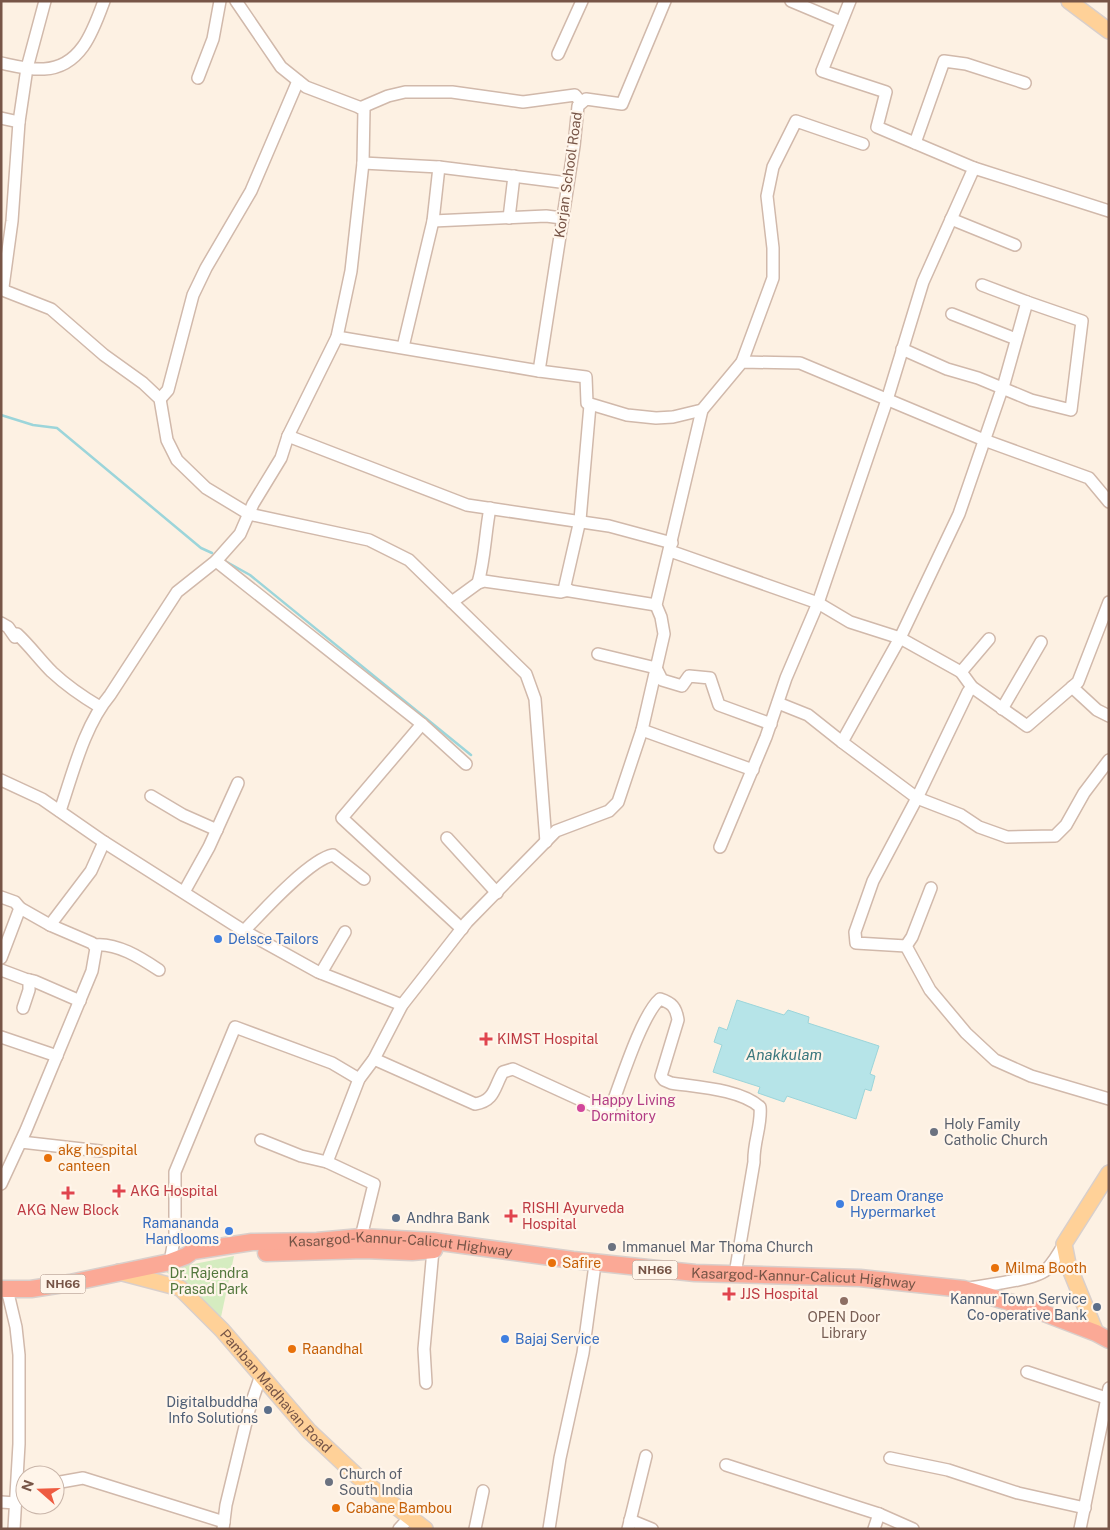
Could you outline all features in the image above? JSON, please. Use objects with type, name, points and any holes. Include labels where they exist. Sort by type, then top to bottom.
[{"type":"highway","name":"Kasargod-Kannur-Calicut Highway","points":[[4,1289],[31,1289],[70,1283],[184,1257],[317,1247],[360,1237],[433,1241],[653,1270],[860,1278],[964,1289],[1027,1307],[1106,1342]]},
{"type":"highway","name":"Kasargod-Kannur-Calicut Highway","points":[[317,1247],[412,1252],[433,1250],[594,1272],[680,1280],[901,1292],[956,1298],[1106,1342]]},
{"type":"main road","points":[[1068,1],[1109,31]]},
{"type":"main road","points":[[1106,1342],[1068,1264],[1064,1244],[1109,1172]]},
{"type":"main road","name":"Pamban Madhavan Road","points":[[119,1272],[180,1288],[222,1330],[309,1431],[351,1470],[425,1529]]},
{"type":"street","points":[[45,1],[27,68],[19,122],[12,221],[5,259],[3,287],[5,291],[51,309],[104,355],[143,383],[160,399],[167,440],[177,460],[206,488],[249,514],[369,540],[409,560],[526,674],[535,699],[546,842]]},
{"type":"street","points":[[1,63],[43,69],[63,65],[81,50],[95,26],[104,1]]},
{"type":"street","points":[[198,78],[213,39],[220,1]]},
{"type":"street","points":[[60,811],[86,739],[100,707],[110,695],[177,592],[216,561],[240,534],[253,504],[281,458],[288,436],[337,337],[351,271],[363,163],[364,110],[306,87],[281,67],[236,1]]},
{"type":"street","points":[[558,54],[582,1]]},
{"type":"street","name":"Korjan School Road","points":[[539,372],[578,106],[586,99],[622,104],[665,1]]},
{"type":"street","points":[[791,1],[841,22]]},
{"type":"street","points":[[850,1],[822,71],[886,92],[877,127],[974,168],[1109,211]]},
{"type":"street","points":[[914,143],[944,61],[966,64],[1025,84]]},
{"type":"street","points":[[160,399],[168,390],[192,295],[252,191],[298,81]]},
{"type":"street","points":[[360,108],[388,96],[405,92],[452,92],[523,102],[575,95],[580,101]]},
{"type":"street","points":[[1,118],[19,122]]},
{"type":"street","points":[[327,1162],[359,1079],[374,1059],[402,1005],[462,929],[556,831],[609,811],[618,802],[642,730],[664,634],[661,616],[656,605],[702,410],[742,362],[773,278],[773,248],[767,196],[773,167],[796,121],[863,144]]},
{"type":"street","points":[[363,163],[439,167],[568,184]]},
{"type":"street","points":[[402,347],[433,220],[439,167]]},
{"type":"street","points":[[720,847],[753,770],[786,678],[818,603],[887,400],[923,282],[974,168]]},
{"type":"street","points":[[508,218],[514,176]]},
{"type":"street","points":[[433,220],[562,218]]},
{"type":"street","points":[[951,219],[1015,246]]},
{"type":"street","points":[[902,349],[947,369],[978,378],[1031,400],[1071,410],[1082,321],[982,285]]},
{"type":"street","points":[[842,742],[900,638],[959,514],[1002,389],[1026,302]]},
{"type":"street","points":[[952,314],[1016,339]]},
{"type":"street","points":[[337,337],[539,372],[586,378],[587,403],[627,415],[673,418],[702,410]]},
{"type":"street","points":[[742,362],[800,363],[984,440],[1089,478],[1109,502]]},
{"type":"street","points":[[590,405],[580,520],[564,590],[656,605]]},
{"type":"street","points":[[288,436],[467,505],[580,520],[609,526],[671,547],[818,603],[850,622],[900,638],[962,672],[972,687],[1027,726],[1078,682],[1109,602]]},
{"type":"street","points":[[478,583],[484,563],[484,545],[490,508]]},
{"type":"street","points":[[216,561],[422,724],[466,764]]},
{"type":"street","points":[[452,602],[478,583],[484,581],[561,592],[569,590]]},
{"type":"street","points":[[1,623],[8,627],[15,637],[17,634],[36,656],[60,678],[79,694],[100,707]]},
{"type":"street","points":[[962,672],[989,639]]},
{"type":"street","points":[[1002,709],[1041,642]]},
{"type":"street","points":[[598,654],[656,668],[662,680],[682,686],[689,676],[710,678],[719,705],[771,724]]},
{"type":"street","points":[[906,946],[856,943],[855,932],[873,881],[972,687]]},
{"type":"street","points":[[1072,687],[1097,710],[1109,716]]},
{"type":"street","points":[[778,703],[808,715],[917,798],[961,815],[979,827],[1007,837],[1056,836],[1066,825],[1084,793],[1109,760]]},
{"type":"street","points":[[422,724],[342,818],[462,929]]},
{"type":"street","points":[[642,730],[753,770]]},
{"type":"street","points":[[1,780],[42,799],[104,842],[244,931],[321,973],[402,1005]]},
{"type":"street","points":[[184,892],[209,847],[238,783]]},
{"type":"street","points":[[151,796],[183,815],[217,830]]},
{"type":"street","points":[[448,838],[497,893]]},
{"type":"street","points":[[50,925],[91,871],[104,842]]},
{"type":"street","points":[[244,931],[290,885],[325,856],[334,855],[364,879]]},
{"type":"street","points":[[906,946],[912,937],[931,888]]},
{"type":"street","points":[[1,897],[15,902],[20,908],[50,925],[94,945],[105,944],[129,953],[160,970]]},
{"type":"street","points":[[1,958],[20,908]]},
{"type":"street","points":[[321,973],[346,932]]},
{"type":"street","points":[[1,1184],[21,1142],[92,972],[96,948],[94,945]]},
{"type":"street","points":[[906,946],[930,990],[966,1032],[995,1060],[1031,1076],[1109,1099]]},
{"type":"street","points":[[1,970],[80,1001]]},
{"type":"street","points":[[23,1008],[29,980]]},
{"type":"street","points":[[374,1059],[475,1104],[484,1103],[490,1098],[503,1072],[513,1070],[609,1114],[633,1049],[654,1005],[660,999],[671,1003],[677,1010],[678,1020],[661,1076],[664,1080],[671,1083],[733,1094],[754,1101],[760,1107],[761,1117],[753,1152],[754,1162],[735,1274]]},
{"type":"street","points":[[184,1257],[175,1234],[175,1172],[235,1027],[332,1062],[359,1079]]},
{"type":"street","points":[[1,1037],[57,1056]]},
{"type":"street","points":[[261,1140],[301,1156],[327,1162],[374,1184],[360,1237]]},
{"type":"street","points":[[21,1142],[100,1151]]},
{"type":"street","points":[[964,1289],[1034,1276],[1044,1271],[1055,1260],[1064,1244]]},
{"type":"street","points":[[426,1382],[424,1349],[433,1250]]},
{"type":"street","points":[[549,1529],[560,1458],[582,1353],[594,1272]]},
{"type":"street","points":[[4,1289],[16,1327],[19,1355],[20,1465]]},
{"type":"street","points":[[1027,1372],[1107,1393],[1086,1508],[1080,1529]]},
{"type":"street","points":[[65,1481],[83,1478],[223,1525],[249,1410],[261,1376]]},
{"type":"street","points":[[646,1456],[629,1524],[652,1529]]},
{"type":"street","points":[[890,1458],[948,1470],[1018,1493],[1086,1508]]},
{"type":"street","points":[[726,1465],[879,1514],[913,1529]]},
{"type":"street","points":[[475,1529],[483,1491]]},
{"type":"street","points":[[1,1502],[15,1503]]},
{"type":"street","points":[[874,1529],[879,1514]]},
{"type":"street","points":[[14,1529],[15,1515]]},
{"type":"street","points":[[399,1529],[410,1516]]},
{"type":"green space","name":"Dr. Rajendra Prasad Park","points":[[234,1256],[221,1317],[164,1270]]},
{"type":"water","name":"Anakkulam","points":[[737,1000],[784,1015],[788,1010],[809,1017],[808,1023],[879,1046],[870,1074],[875,1076],[871,1091],[865,1089],[856,1119],[787,1096],[784,1102],[758,1093],[760,1087],[713,1072],[722,1045],[714,1042],[719,1027],[727,1030]]},
{"type":"waterway","points":[[1,415],[33,425],[57,428],[201,548],[212,553]]},
{"type":"waterway","points":[[225,561],[250,575],[471,755]]},
{"type":"place","name":"Delsce Tailors","points":[[218,939]]},
{"type":"place","name":"KIMST Hospital","points":[[486,1039]]},
{"type":"place","name":"Happy Living Dormitory","points":[[581,1108]]},
{"type":"place","name":"Holy Family Catholic Church","points":[[934,1132]]},
{"type":"place","name":"akg hospital canteen","points":[[48,1158]]},
{"type":"place","name":"AKG Hospital","points":[[119,1191]]},
{"type":"place","name":"AKG New Block","points":[[68,1193]]},
{"type":"place","name":"Dream Orange Hypermarket","points":[[840,1204]]},
{"type":"place","name":"RISHI Ayurveda Hospital","points":[[511,1216]]},
{"type":"place","name":"Andhra Bank","points":[[396,1218]]},
{"type":"place","name":"Ramananda Handlooms","points":[[229,1231]]},
{"type":"place","name":"Immanuel Mar Thoma Church","points":[[612,1247]]},
{"type":"place","name":"Safire","points":[[552,1263]]},
{"type":"place","name":"Milma Booth","points":[[995,1268]]},
{"type":"place","name":"JJS Hospital","points":[[729,1294]]},
{"type":"place","name":"OPEN Door Library","points":[[844,1301]]},
{"type":"place","name":"Kannur Town Service Co-operative Bank","points":[[1097,1307]]},
{"type":"place","name":"Bajaj Service","points":[[505,1339]]},
{"type":"place","name":"Raandhal","points":[[292,1349]]},
{"type":"place","name":"Digitalbuddha Info Solutions","points":[[268,1410]]},
{"type":"place","name":"Church of South India","points":[[329,1482]]},
{"type":"place","name":"Cabane Bambou","points":[[336,1508]]}]
